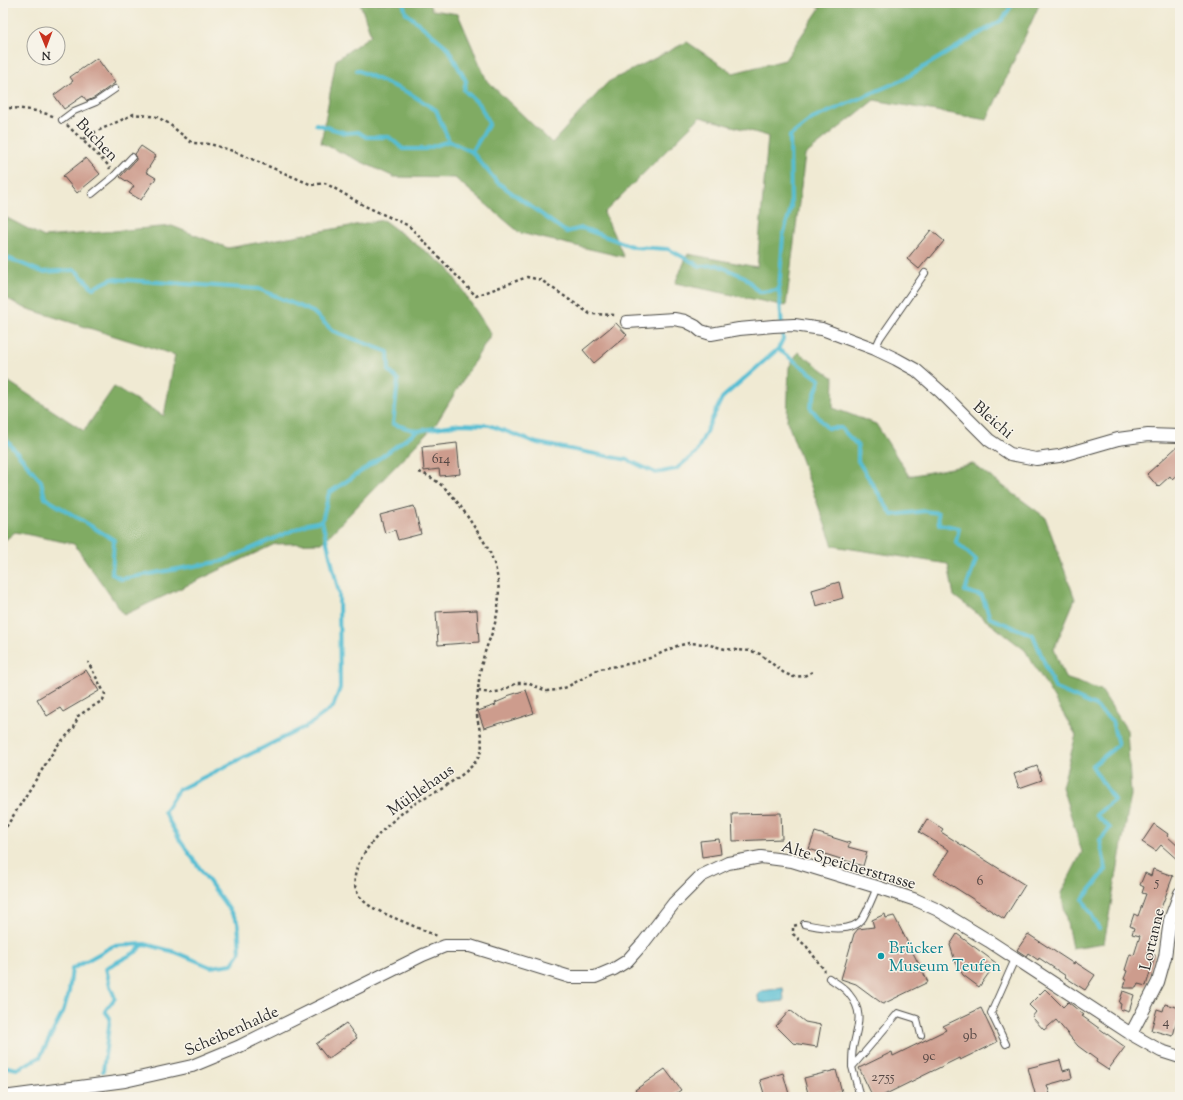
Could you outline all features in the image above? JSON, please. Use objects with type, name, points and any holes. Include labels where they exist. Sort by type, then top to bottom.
[{"type":"street","name":"Bleichi","points":[[628,322],[674,318],[685,321],[701,331],[711,334],[739,329],[794,325],[822,329],[875,349],[916,370],[941,392],[989,440],[1010,454],[1036,459],[1059,456],[1118,439],[1148,435],[1180,436]]},
{"type":"street","name":"Alte Speicherstrasse","points":[[445,946],[470,946],[570,977],[594,977],[614,969],[627,961],[644,942],[674,903],[700,876],[728,863],[761,857],[792,861],[877,886],[916,900],[938,910],[1131,1034],[1161,1051],[1180,1057]]},
{"type":"street","name":"Lortanne","points":[[1131,1034],[1158,982],[1165,957],[1170,920],[1180,893]]},
{"type":"street","name":"Scheibenhalde","points":[[9,1096],[125,1081],[192,1066],[238,1047],[423,955],[445,946]]},
{"type":"lane","name":"Buchen","points":[[62,120],[74,111],[96,102],[115,89]]},
{"type":"lane","name":"Buchen","points":[[92,194],[114,176],[132,157]]},
{"type":"lane","points":[[875,349],[880,338],[925,273]]},
{"type":"lane","points":[[804,924],[825,928],[850,928],[862,919],[877,886]]},
{"type":"lane","points":[[1006,1044],[991,1012],[1015,959]]},
{"type":"lane","points":[[829,978],[848,993],[856,1003],[859,1017],[858,1030],[853,1048],[852,1066],[860,1097]]},
{"type":"lane","points":[[852,1066],[898,1013],[917,1019],[921,1035]]},
{"type":"path","name":"Buchen","points":[[3,108],[23,108],[47,114],[62,120],[108,165],[114,176]]},
{"type":"path","points":[[83,139],[134,114],[156,117],[168,123],[192,143],[210,144],[233,151],[312,185],[325,184],[365,206],[409,226],[476,296],[527,277],[540,280],[590,314],[619,315],[628,322]]},
{"type":"path","name":"Mühlehaus","points":[[419,472],[442,485],[463,509],[491,554],[498,576],[499,597],[496,617],[486,650],[478,691],[476,715],[481,734],[482,746],[480,755],[472,766],[459,777],[413,805],[385,828],[366,850],[359,861],[354,876],[356,890],[365,902],[381,912],[439,937],[445,946]]},
{"type":"path","points":[[478,691],[491,693],[501,691],[517,683],[527,683],[547,691],[557,690],[567,687],[599,669],[634,663],[689,642],[706,644],[725,649],[751,651],[760,654],[784,673],[794,677],[804,676],[812,672]]},
{"type":"path","points":[[3,832],[57,746],[74,728],[78,716],[103,700],[106,694],[88,662]]},
{"type":"path","points":[[804,924],[793,926],[793,934],[807,947],[829,978]]},
{"type":"green space","points":[[360,3],[428,3],[432,10],[458,14],[487,81],[552,143],[608,82],[687,42],[733,73],[785,60],[820,8],[810,3],[1040,3],[987,120],[874,100],[805,155],[786,306],[675,283],[688,254],[757,267],[768,136],[700,117],[604,213],[624,257],[520,233],[455,178],[394,177],[321,143],[336,60],[371,35]]},
{"type":"green space","points":[[3,216],[44,237],[172,226],[228,248],[383,220],[448,268],[491,334],[436,424],[322,543],[275,544],[124,615],[74,544],[15,532],[3,542],[3,378],[84,431],[114,387],[164,416],[175,355],[22,307],[3,296]]},
{"type":"green space","points":[[798,352],[834,378],[833,408],[876,424],[909,476],[973,464],[1045,517],[1075,599],[1054,649],[1065,678],[1101,690],[1127,730],[1131,795],[1104,943],[1072,948],[1061,893],[1082,852],[1062,787],[1076,735],[1025,650],[954,596],[948,564],[833,546],[787,421],[789,367]]},
{"type":"water","points":[[783,988],[784,1001],[764,1003],[760,1002],[758,998],[758,994],[762,991]]},
{"type":"building","points":[[97,58],[115,83],[94,98],[87,101],[83,96],[64,109],[54,95],[73,81],[70,77]]},
{"type":"building","points":[[141,146],[156,156],[146,172],[156,178],[141,200],[129,193],[134,186],[120,177],[136,160],[135,154]]},
{"type":"building","points":[[86,158],[100,174],[77,193],[63,176]]},
{"type":"building","points":[[931,230],[944,241],[919,269],[907,259]]},
{"type":"building","points":[[616,323],[627,335],[594,363],[583,350]]},
{"type":"building","points":[[457,443],[460,474],[440,476],[439,469],[424,471],[422,447]]},
{"type":"building","points":[[1180,444],[1180,472],[1172,479],[1170,476],[1158,487],[1147,474]]},
{"type":"building","points":[[414,506],[421,534],[398,540],[395,530],[385,533],[380,515]]},
{"type":"building","points":[[839,582],[843,598],[816,606],[812,590]]},
{"type":"building","points":[[477,610],[479,642],[438,645],[436,612]]},
{"type":"building","points":[[86,670],[99,691],[63,712],[60,708],[47,716],[37,699]]},
{"type":"building","points":[[526,690],[534,713],[484,728],[478,711],[496,705],[495,703],[507,698],[507,696]]},
{"type":"building","points":[[1037,766],[1042,780],[1019,788],[1014,774]]},
{"type":"building","points":[[781,813],[782,839],[733,841],[732,814]]},
{"type":"building","points":[[927,819],[943,829],[941,832],[1025,885],[1004,919],[934,874],[949,850],[919,832]]},
{"type":"building","points":[[1154,824],[1168,834],[1167,836],[1180,848],[1180,862],[1161,845],[1156,851],[1142,842]]},
{"type":"building","points":[[815,832],[850,843],[848,847],[867,852],[863,866],[809,849]]},
{"type":"building","points":[[719,839],[721,854],[702,857],[700,841]]},
{"type":"building","points":[[1153,869],[1173,876],[1158,916],[1160,917],[1147,953],[1155,955],[1146,986],[1138,984],[1136,988],[1124,988],[1126,980],[1124,979],[1127,971],[1125,970],[1130,954],[1134,955],[1140,936],[1132,934],[1134,928],[1130,926],[1134,914],[1138,916],[1146,894],[1142,893],[1144,887],[1140,885],[1145,873],[1151,876]]},
{"type":"building","name":"Brücker Museum Teufen","points":[[885,914],[886,918],[894,916],[928,982],[883,1004],[856,984],[841,979],[854,934],[858,929],[874,927],[872,920]]},
{"type":"building","points":[[957,934],[996,963],[979,987],[963,975],[955,961],[950,945]]},
{"type":"building","points":[[1028,934],[1074,964],[1075,962],[1095,975],[1085,990],[1039,958],[1038,960],[1028,953],[1026,956],[1017,950]]},
{"type":"building","points":[[1045,989],[1063,1007],[1068,1002],[1084,1015],[1082,1016],[1125,1047],[1108,1070],[1096,1062],[1097,1060],[1078,1046],[1056,1020],[1044,1030],[1032,1017],[1036,1012],[1029,1005]]},
{"type":"building","points":[[1123,991],[1134,995],[1129,1012],[1120,1009],[1121,1004],[1119,1003]]},
{"type":"building","points":[[1165,1004],[1180,1008],[1173,1036],[1151,1030],[1157,1009],[1163,1011]]},
{"type":"building","points":[[981,1008],[997,1042],[960,1060],[959,1058],[880,1097],[873,1097],[859,1068],[892,1052],[893,1056],[946,1030],[943,1026]]},
{"type":"building","points":[[790,1010],[805,1022],[821,1025],[817,1047],[793,1043],[776,1026]]},
{"type":"building","points":[[346,1023],[357,1038],[328,1059],[316,1044]]},
{"type":"building","points":[[1060,1060],[1063,1071],[1070,1069],[1072,1078],[1047,1085],[1050,1094],[1036,1097],[1028,1068]]},
{"type":"building","points":[[665,1069],[681,1090],[671,1097],[641,1097],[635,1090]]},
{"type":"building","points":[[836,1070],[842,1092],[822,1097],[809,1097],[804,1078]]},
{"type":"building","points":[[783,1073],[789,1094],[779,1097],[765,1097],[760,1080]]},
{"type":"waterway","points":[[403,3],[406,13],[447,47],[466,81],[464,90],[480,105],[489,124],[472,152],[497,182],[566,232],[582,228],[634,247],[668,249],[700,266],[717,265],[745,277],[759,292],[779,290]]},
{"type":"waterway","points":[[995,3],[1012,5]]},
{"type":"waterway","points":[[3,1066],[17,1069],[40,1057],[63,1012],[69,992],[72,969],[113,946],[145,944],[175,952],[211,967],[232,964],[240,952],[238,922],[181,842],[164,812],[178,790],[309,725],[333,707],[340,688],[339,593],[322,521],[329,493],[417,431],[460,424],[489,425],[537,443],[628,460],[656,473],[676,469],[696,453],[722,398],[778,349],[783,339],[779,290],[783,236],[791,208],[790,136],[812,119],[902,80],[1002,20],[1012,3]]},
{"type":"waterway","points":[[357,70],[409,93],[436,110],[449,141],[472,152]]},
{"type":"waterway","points":[[316,124],[346,133],[358,132],[366,137],[389,137],[403,149],[425,149],[449,141]]},
{"type":"waterway","points":[[3,256],[42,272],[75,270],[93,288],[112,279],[259,289],[313,312],[333,331],[388,352],[389,371],[398,380],[393,424],[417,431]]},
{"type":"waterway","points":[[778,349],[820,380],[810,407],[827,428],[841,428],[858,446],[858,461],[892,515],[925,511],[938,513],[939,524],[959,528],[956,542],[976,560],[965,591],[982,596],[990,618],[1033,635],[1055,688],[1095,706],[1112,721],[1118,745],[1092,766],[1114,800],[1096,815],[1110,828],[1100,840],[1106,870],[1083,899],[1099,929]]},
{"type":"waterway","points":[[3,436],[41,481],[45,498],[114,540],[112,574],[121,579],[223,561],[307,524],[322,521]]},
{"type":"waterway","points":[[103,1071],[110,1018],[105,1011],[115,998],[110,986],[106,968],[136,952],[144,944]]},
{"type":"place","name":"Brücker Museum Teufen","points":[[881,956]]}]
